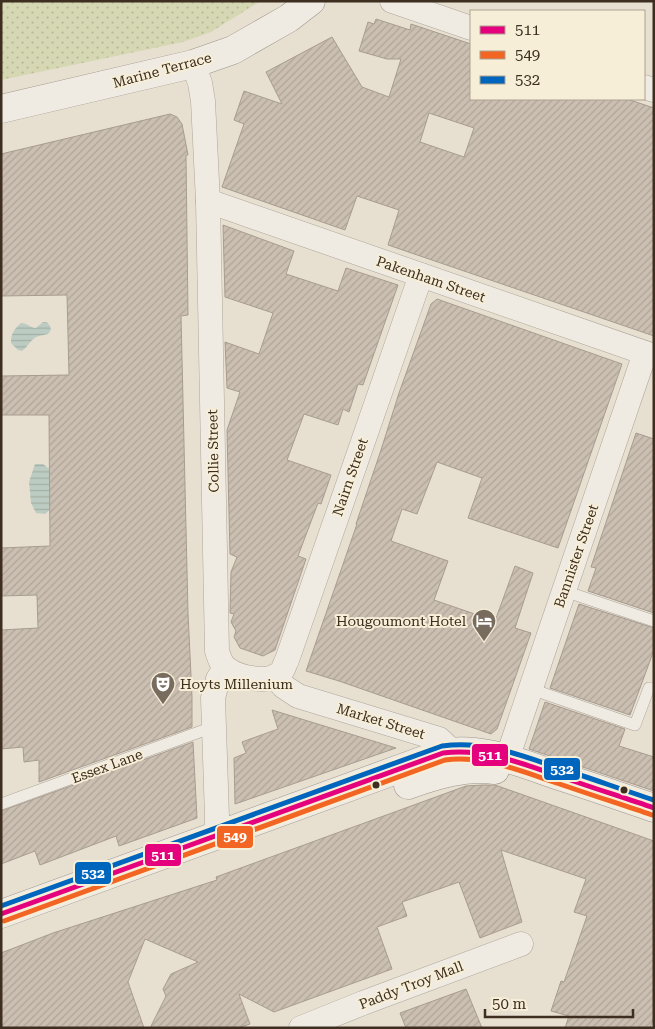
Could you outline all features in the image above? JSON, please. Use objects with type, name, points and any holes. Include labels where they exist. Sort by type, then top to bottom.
[{"type":"street","name":"Marine Terrace","points":[[1,109],[193,64],[233,50],[289,18],[311,1]]},
{"type":"street","points":[[392,1],[442,8],[470,27]]},
{"type":"street","name":"Collie Street","points":[[193,64],[200,83],[202,101],[208,201],[217,651],[225,668]]},
{"type":"street","name":"Pakenham Street","points":[[208,201],[650,355]]},
{"type":"street","name":"Nairn Street","points":[[275,676],[282,672],[287,660],[420,275]]},
{"type":"street","name":"Bannister Street","points":[[508,759],[530,688],[564,591],[650,355]]},
{"type":"street","points":[[216,836],[213,698],[218,679],[225,668],[236,674],[262,680],[275,676]]},
{"type":"street","name":"Market Street","points":[[275,676],[283,686],[298,696],[439,739],[459,760]]},
{"type":"street","points":[[1,930],[434,776],[475,751],[508,759],[654,808]]},
{"type":"street","points":[[1,914],[443,753],[480,768],[509,772],[654,825]]},
{"type":"street","name":"Paddy Troy Mall","points":[[301,1028],[521,944]]},
{"type":"lane","points":[[564,591],[654,621]]},
{"type":"lane","points":[[530,688],[635,725],[649,688]]},
{"type":"lane","name":"Essex Lane","points":[[1,804],[214,727]]},
{"type":"green space","points":[[1,1],[261,1],[211,32],[183,42],[1,80]]},
{"type":"shaded area","points":[[43,322],[47,322],[50,326],[51,330],[48,334],[34,339],[22,351],[18,350],[11,343],[13,332],[21,323],[36,328]]},
{"type":"shaded area","points":[[35,464],[43,464],[52,471],[53,507],[45,514],[36,513],[31,503],[29,482]]},
{"type":"building","points":[[376,19],[410,30],[411,24],[470,44],[470,100],[630,100],[654,108],[654,336],[388,245],[399,210],[357,196],[345,230],[222,187],[244,124],[234,120],[244,91],[282,104],[266,72],[332,37],[362,87],[389,97],[401,59],[387,59],[359,51],[368,22],[374,24]],"holes":[[[429,113],[474,128],[464,157],[420,142]]]},
{"type":"building","points":[[170,114],[177,117],[182,124],[188,155],[186,155],[188,315],[181,316],[192,727],[39,782],[39,760],[24,762],[23,747],[1,749],[1,630],[38,628],[37,595],[1,596],[1,548],[50,546],[49,415],[1,415],[1,376],[69,375],[67,295],[1,296],[1,154]]},
{"type":"building","points":[[223,225],[294,251],[286,274],[338,291],[346,268],[398,285],[363,385],[358,384],[349,412],[343,409],[338,425],[304,414],[287,460],[331,475],[321,504],[318,503],[298,556],[306,559],[275,650],[263,656],[240,648],[234,637],[236,631],[231,622],[234,614],[230,613],[231,572],[237,557],[230,554],[227,430],[240,392],[227,388],[225,342],[259,354],[273,313],[225,297]]},
{"type":"building","points":[[437,299],[622,364],[558,548],[468,518],[482,478],[437,462],[417,514],[402,509],[391,541],[448,561],[434,600],[495,621],[515,566],[533,573],[515,628],[531,633],[497,729],[491,734],[306,671],[357,524],[399,393],[431,304]]},
{"type":"building","points":[[636,433],[654,439],[654,613],[588,591],[596,568],[591,567]]},
{"type":"building","points":[[579,604],[654,628],[654,650],[630,715],[550,688]]},
{"type":"building","points":[[545,702],[625,729],[619,746],[654,757],[654,791],[529,749]]},
{"type":"building","points":[[272,710],[396,748],[235,804],[234,758],[246,753],[242,742],[278,729]]},
{"type":"building","points":[[193,742],[197,818],[119,846],[116,836],[40,865],[35,851],[1,864],[1,811]]},
{"type":"building","points":[[495,785],[654,841],[654,1017],[650,1028],[565,1028],[569,1016],[551,1011],[561,981],[564,982],[587,916],[574,912],[586,879],[501,850],[522,922],[480,938],[459,882],[402,902],[407,916],[377,927],[392,969],[274,1012],[239,994],[250,1024],[238,1028],[150,1028],[166,996],[163,989],[171,974],[198,962],[145,939],[128,982],[144,1028],[1,1028],[1,953],[53,933],[217,880],[216,877],[466,786]]},
{"type":"building","points":[[466,989],[482,1028],[406,1028],[400,1013]]},
{"type":"transit line","name":"532","points":[[1,906],[442,746],[474,745],[504,750],[654,800]]},
{"type":"transit line","name":"511","points":[[1,914],[443,753],[473,753],[502,758],[654,808]]},
{"type":"transit line","name":"549","points":[[4,921],[445,760],[474,760],[502,765],[652,815]]},
{"type":"place","name":"Hougoumont Hotel","points":[[484,642]]},
{"type":"place","name":"Hoyts Millenium","points":[[163,705]]}]
